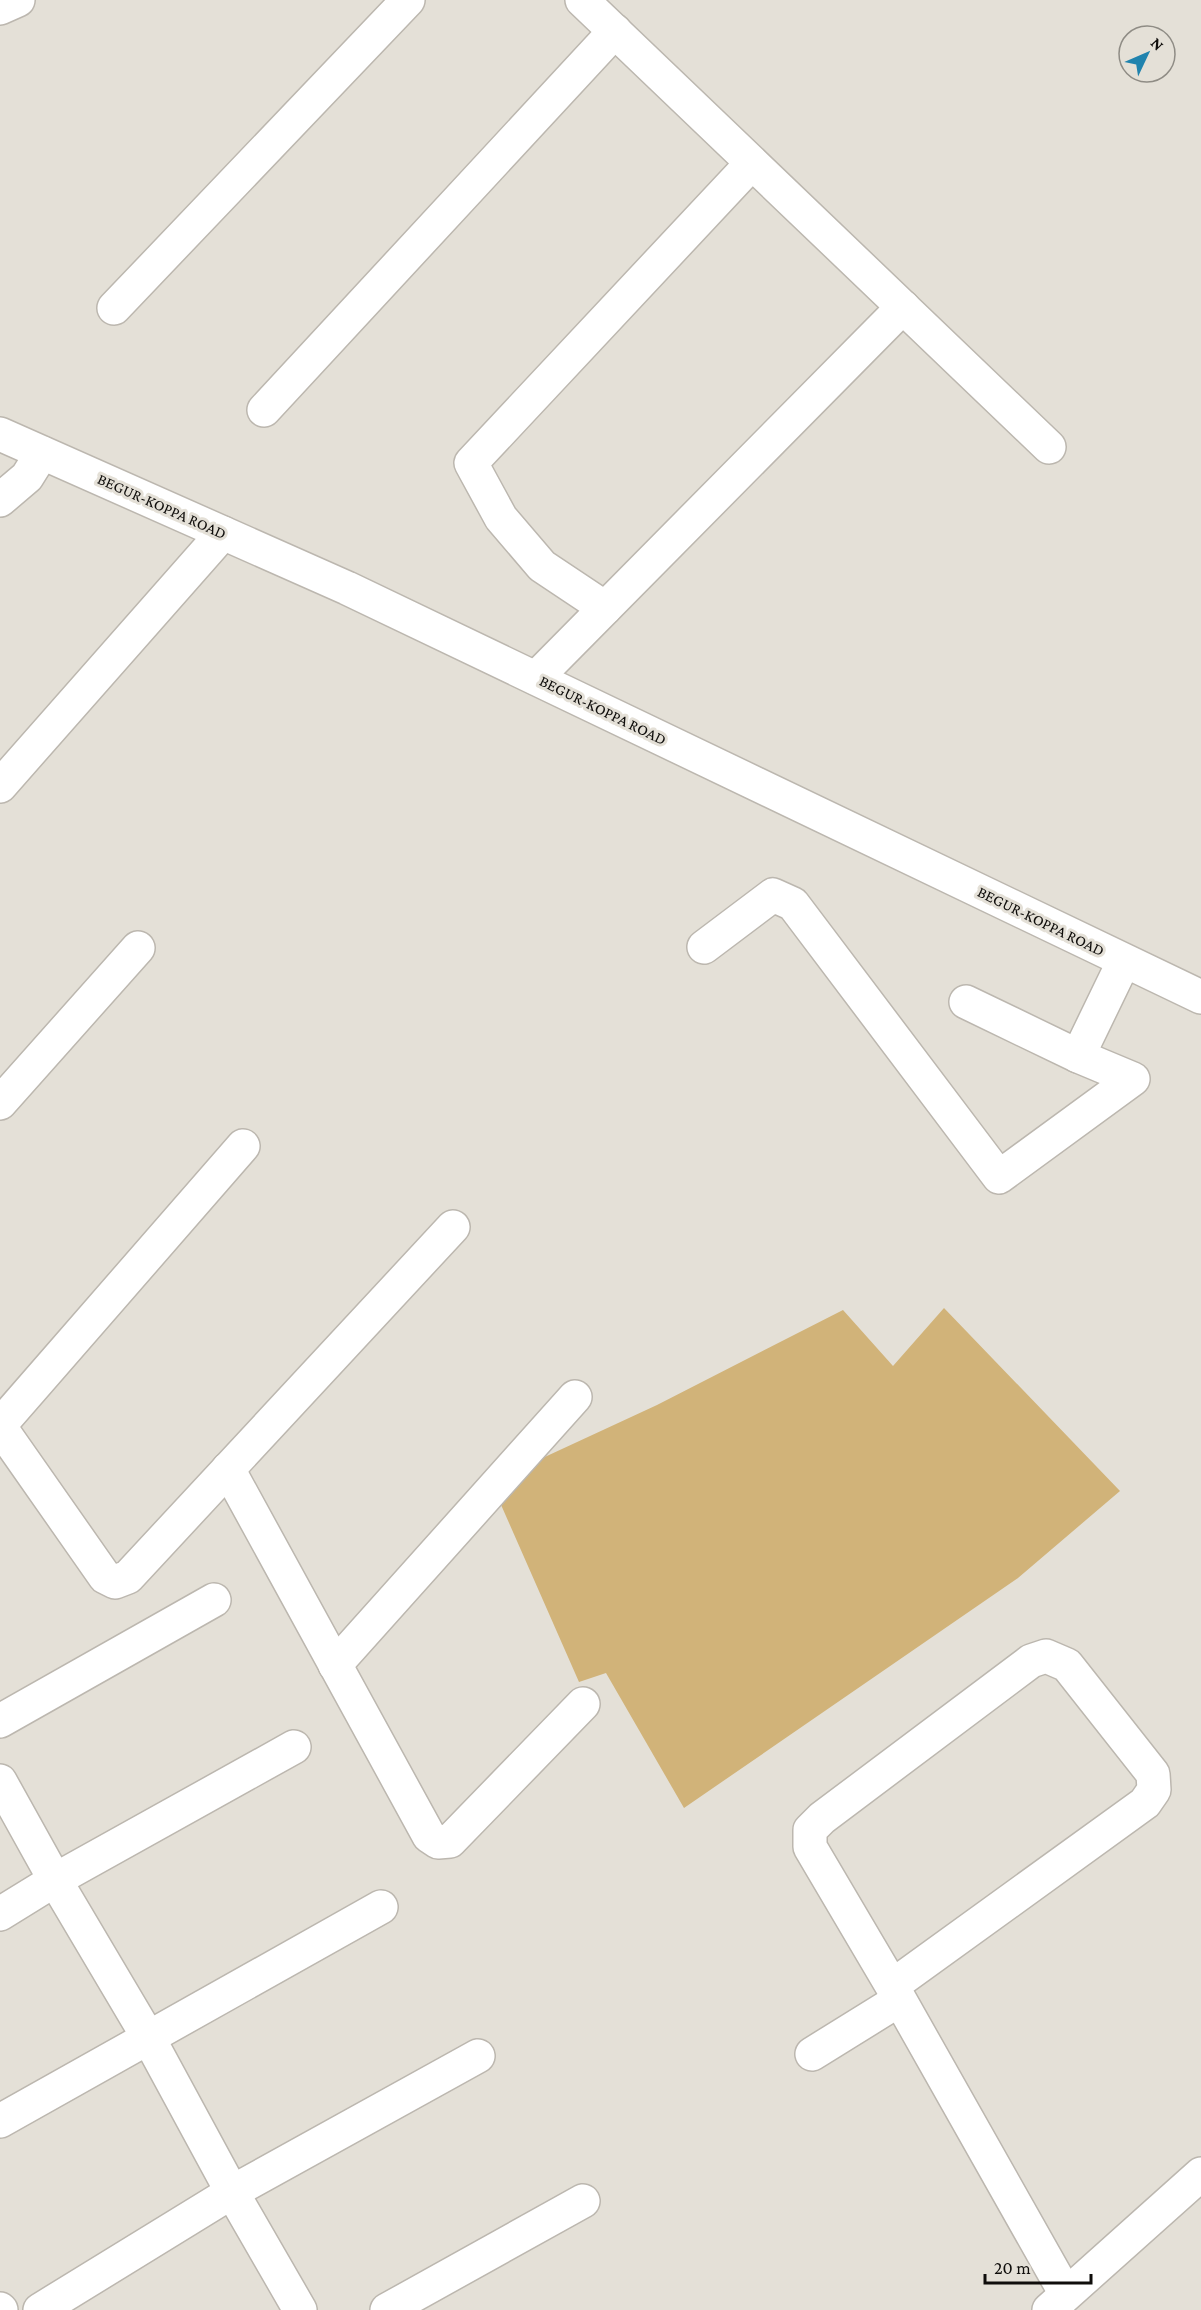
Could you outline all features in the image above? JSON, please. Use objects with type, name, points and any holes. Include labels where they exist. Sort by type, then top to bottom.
[{"type":"street","points":[[0,8],[18,0]]},
{"type":"street","points":[[114,308],[408,0]]},
{"type":"street","points":[[582,0],[1049,447]]},
{"type":"street","points":[[264,410],[615,31]]},
{"type":"street","points":[[605,608],[542,566],[501,518],[471,463],[752,163]]},
{"type":"street","points":[[536,678],[903,307]]},
{"type":"street","name":"BEGUR-KOPPA ROAD","points":[[0,434],[347,588],[1201,998]]},
{"type":"street","points":[[0,500],[27,477],[42,453]]},
{"type":"street","points":[[0,786],[223,533]]},
{"type":"street","points":[[704,946],[772,895],[793,904],[999,1178],[1132,1079],[1078,1056],[966,1002]]},
{"type":"street","points":[[0,1103],[138,948]]},
{"type":"street","points":[[1078,1056],[1124,962]]},
{"type":"street","points":[[243,1146],[0,1426],[105,1577],[115,1582],[128,1577],[453,1227]]},
{"type":"street","points":[[335,1665],[575,1397]]},
{"type":"street","points":[[228,1469],[429,1836],[438,1842],[450,1841],[583,1704]]},
{"type":"street","points":[[0,1721],[214,1600]]},
{"type":"street","points":[[812,2054],[896,1993],[1145,1803],[1154,1790],[1153,1774],[1066,1665],[1046,1656],[1031,1661],[978,1699],[822,1818],[810,1830],[810,1847],[896,1993],[1057,2302],[1201,2175]]},
{"type":"street","points":[[0,1914],[294,1747]]},
{"type":"street","points":[[0,1782],[55,1881],[148,2037],[232,2192],[300,2310]]},
{"type":"street","points":[[0,2121],[381,1907]]},
{"type":"street","points":[[40,2310],[232,2192],[478,2056]]},
{"type":"street","points":[[387,2310],[583,2201]]},
{"type":"shaded area","points":[[944,1308],[1120,1491],[1018,1578],[684,1808],[606,1673],[579,1682],[491,1482],[657,1405],[843,1310],[893,1366]]}]
